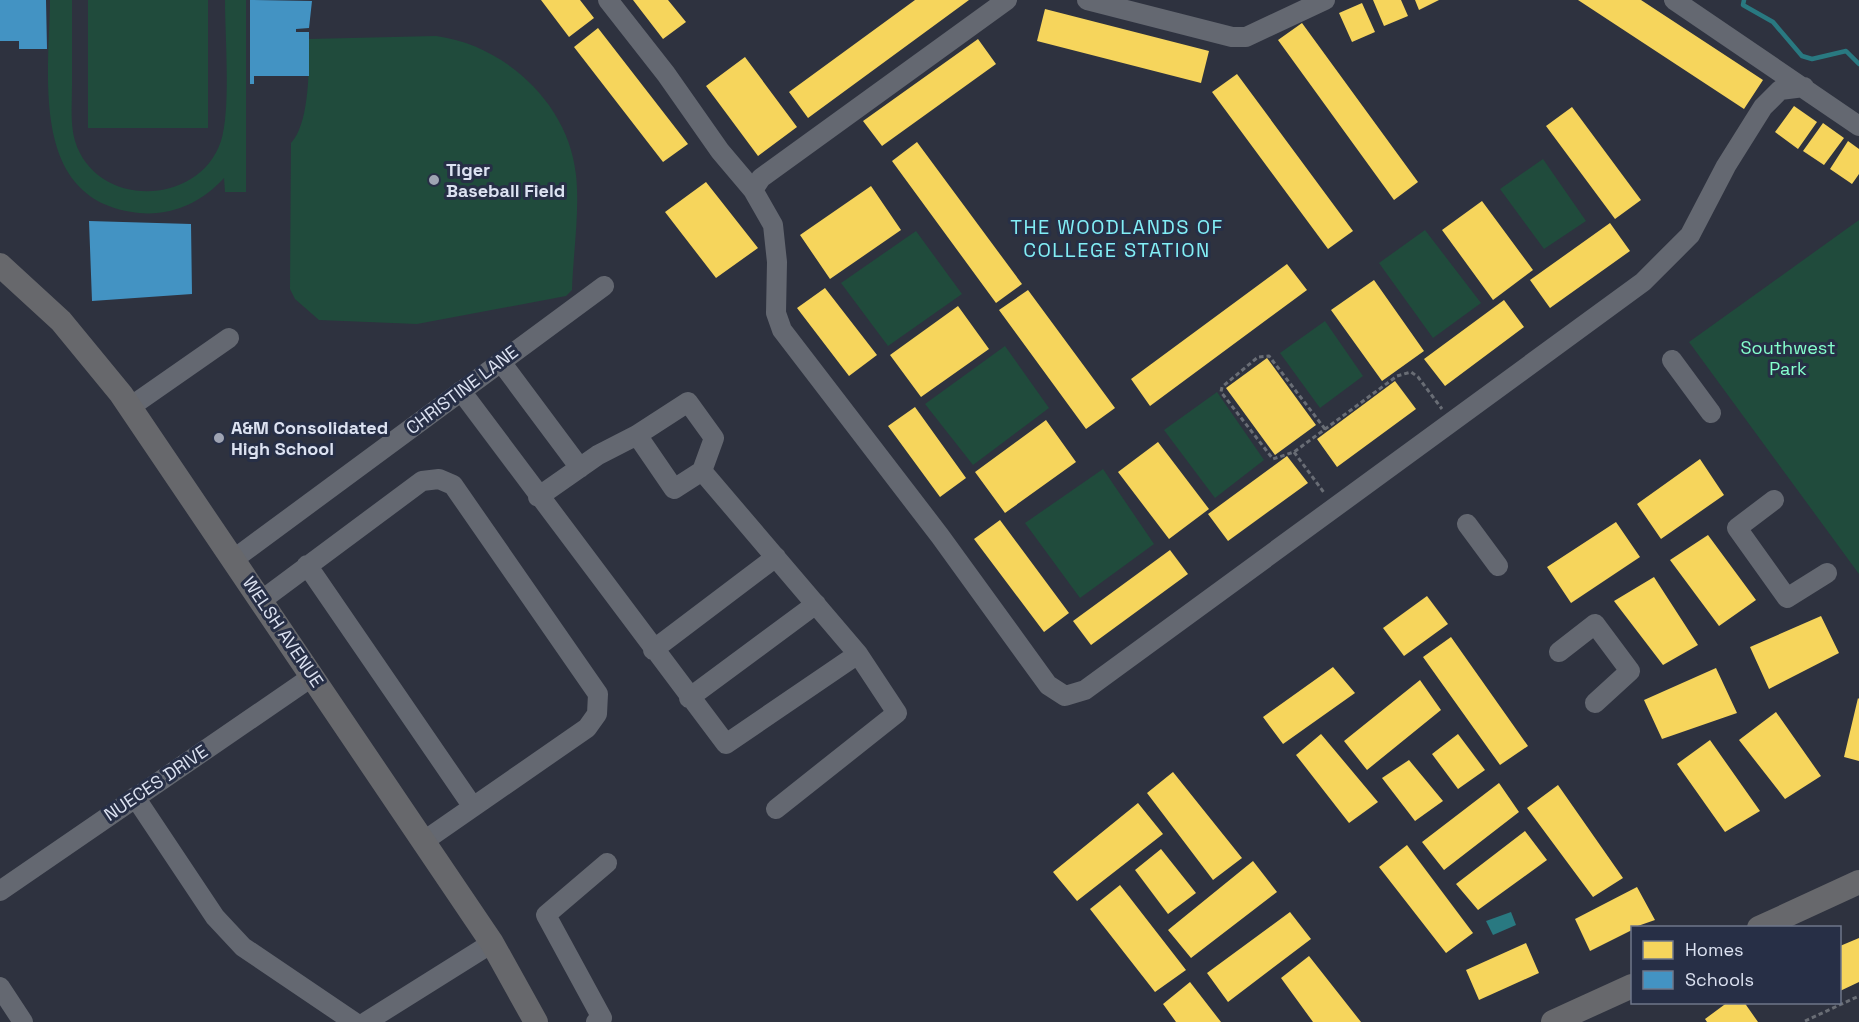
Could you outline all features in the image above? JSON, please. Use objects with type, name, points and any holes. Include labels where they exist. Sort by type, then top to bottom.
[{"type":"main road","name":"WELSH AVENUE","points":[[0,265],[61,321],[130,407],[314,676],[492,943],[536,1022]]},
{"type":"main road","points":[[1761,926],[1859,882]]},
{"type":"main road","points":[[1553,1022],[1631,986]]},
{"type":"street","points":[[608,0],[666,74],[720,151],[753,190],[773,225],[777,262],[776,313],[783,330],[933,528],[1048,686],[1065,696],[1085,690],[1602,313],[1665,261],[1690,235],[1717,182],[1763,107],[1780,90],[1804,87]]},
{"type":"street","points":[[753,190],[761,178],[1007,0]]},
{"type":"street","points":[[1087,0],[1232,37],[1246,37],[1324,0]]},
{"type":"street","points":[[1674,0],[1859,126]]},
{"type":"street","name":"CHRISTINE LANE","points":[[234,559],[604,286]]},
{"type":"street","points":[[130,407],[229,338]]},
{"type":"street","points":[[1672,360],[1711,413]]},
{"type":"street","points":[[501,362],[580,468]]},
{"type":"street","points":[[461,392],[689,698],[726,744],[858,654]]},
{"type":"street","points":[[538,497],[598,455],[637,435],[687,402],[714,438],[702,471],[674,489],[637,435]]},
{"type":"street","points":[[702,471],[858,654],[897,713],[776,809]]},
{"type":"street","points":[[262,600],[422,481],[439,479],[453,485],[598,694],[597,714],[587,728],[424,841]]},
{"type":"street","points":[[1774,500],[1737,528],[1787,598],[1827,573]]},
{"type":"street","points":[[1467,524],[1498,566]]},
{"type":"street","points":[[653,650],[776,557]]},
{"type":"street","points":[[307,566],[473,807]]},
{"type":"street","points":[[689,698],[816,604]]},
{"type":"street","points":[[1559,652],[1595,624],[1630,671],[1595,703]]},
{"type":"street","name":"NUECES DRIVE","points":[[0,891],[314,676]]},
{"type":"street","points":[[135,797],[215,917],[243,947],[354,1022]]},
{"type":"street","points":[[600,1021],[546,915],[607,863]]},
{"type":"street","points":[[366,1022],[492,943]]},
{"type":"street","points":[[0,987],[23,1022]]},
{"type":"path","points":[[1325,429],[1269,356],[1258,357],[1222,387],[1221,392],[1273,459],[1294,452],[1397,376],[1411,372],[1418,377],[1452,423]]},
{"type":"path","points":[[1294,452],[1336,508]]},
{"type":"path","points":[[1805,1021],[1859,996]]},
{"type":"green space","points":[[50,0],[72,0],[72,128],[75,141],[86,163],[104,179],[125,188],[148,191],[171,188],[192,178],[209,163],[221,141],[227,92],[225,0],[246,0],[246,192],[225,192],[224,178],[206,194],[186,206],[164,212],[139,213],[104,204],[79,186],[62,161],[53,132],[48,65]]},
{"type":"green space","points":[[88,0],[208,0],[208,128],[88,128]]},
{"type":"green space","name":"Tiger Baseball Field","points":[[436,36],[462,42],[509,65],[547,102],[561,125],[571,149],[577,189],[572,290],[566,296],[417,324],[319,320],[295,299],[290,289],[291,143],[302,122],[305,108],[309,39]]},
{"type":"green space","points":[[1543,159],[1586,221],[1544,249],[1500,189]]},
{"type":"green space","name":"Southwest Park","points":[[1859,220],[1859,574],[1689,342]]},
{"type":"green space","points":[[1425,230],[1481,303],[1433,338],[1379,263]]},
{"type":"green space","points":[[916,231],[962,294],[888,346],[841,283]]},
{"type":"green space","points":[[1325,321],[1363,376],[1320,408],[1280,353]]},
{"type":"green space","points":[[1005,346],[1049,408],[973,465],[925,404]]},
{"type":"green space","points":[[1217,392],[1264,460],[1215,498],[1164,430]]},
{"type":"green space","points":[[1103,469],[1154,544],[1080,598],[1025,523]]},
{"type":"water","points":[[1511,912],[1516,925],[1493,935],[1486,921]]},
{"type":"building: Homes","points":[[541,0],[580,0],[594,18],[569,37]]},
{"type":"building: Homes","points":[[633,0],[668,0],[686,22],[663,39]]},
{"type":"building: Homes","points":[[915,0],[969,0],[808,118],[789,92]]},
{"type":"building: Homes","points":[[1373,0],[1401,0],[1408,16],[1384,26]]},
{"type":"building: Homes","points":[[1415,0],[1439,0],[1419,10]]},
{"type":"building: Homes","points":[[1578,0],[1641,0],[1763,80],[1744,109]]},
{"type":"building: Homes","points":[[1362,3],[1375,32],[1352,42],[1339,13]]},
{"type":"building: Homes","points":[[1045,9],[1209,51],[1201,83],[1037,41]]},
{"type":"building: Homes","points":[[1302,23],[1418,182],[1394,200],[1278,40]]},
{"type":"building: Homes","points":[[598,28],[688,144],[663,162],[574,47]]},
{"type":"building: Homes","points":[[978,39],[996,64],[882,146],[863,121]]},
{"type":"building: Homes","points":[[745,57],[797,127],[758,156],[706,86]]},
{"type":"building: Homes","points":[[1237,74],[1353,231],[1328,249],[1212,92]]},
{"type":"building: Homes","points":[[1794,106],[1817,122],[1798,149],[1775,132]]},
{"type":"building: Homes","points":[[1572,107],[1641,200],[1615,219],[1546,126]]},
{"type":"building: Homes","points":[[1823,123],[1844,138],[1824,165],[1803,151]]},
{"type":"building: Homes","points":[[1848,141],[1859,149],[1859,174],[1852,184],[1830,169]]},
{"type":"building: Homes","points":[[917,142],[1022,284],[996,303],[892,161]]},
{"type":"building: Homes","points":[[706,182],[758,248],[716,278],[665,212]]},
{"type":"building: Homes","points":[[871,186],[901,230],[830,279],[800,235]]},
{"type":"building: Homes","points":[[1482,201],[1533,270],[1493,300],[1442,230]]},
{"type":"building: Homes","points":[[1610,223],[1630,251],[1550,308],[1530,280]]},
{"type":"building: Homes","points":[[1287,264],[1307,290],[1150,406],[1131,379]]},
{"type":"building: Homes","points":[[1374,280],[1424,351],[1382,381],[1331,310]]},
{"type":"building: Homes","points":[[825,288],[877,355],[849,376],[797,308]]},
{"type":"building: Homes","points":[[1028,290],[1115,408],[1086,429],[999,310]]},
{"type":"building: Homes","points":[[1504,300],[1524,327],[1445,386],[1424,359]]},
{"type":"building: Homes","points":[[958,306],[989,349],[921,397],[890,355]]},
{"type":"building: Homes","points":[[1267,358],[1316,425],[1275,455],[1226,388]]},
{"type":"building: Homes","points":[[1395,381],[1416,409],[1337,467],[1317,439]]},
{"type":"building: Homes","points":[[915,407],[966,478],[940,497],[888,426]]},
{"type":"building: Homes","points":[[1046,420],[1076,462],[1005,513],[975,472]]},
{"type":"building: Homes","points":[[1158,442],[1209,509],[1169,539],[1118,472]]},
{"type":"building: Homes","points":[[1287,456],[1308,483],[1228,541],[1208,514]]},
{"type":"building: Homes","points":[[1700,459],[1724,495],[1661,539],[1637,504]]},
{"type":"building: Homes","points":[[1000,520],[1069,613],[1044,632],[974,539]]},
{"type":"building: Homes","points":[[1616,522],[1640,557],[1571,603],[1547,567]]},
{"type":"building: Homes","points":[[1708,535],[1756,600],[1719,626],[1670,560]]},
{"type":"building: Homes","points":[[1170,550],[1188,574],[1091,645],[1073,621]]},
{"type":"building: Homes","points":[[1654,577],[1698,645],[1663,665],[1614,601]]},
{"type":"building: Homes","points":[[1427,596],[1448,624],[1404,656],[1383,628]]},
{"type":"building: Homes","points":[[1821,616],[1839,653],[1769,689],[1750,647]]},
{"type":"building: Homes","points":[[1451,637],[1528,746],[1500,765],[1423,657]]},
{"type":"building: Homes","points":[[1333,667],[1355,693],[1283,744],[1263,717]]},
{"type":"building: Homes","points":[[1716,668],[1737,713],[1662,739],[1644,700]]},
{"type":"building: Homes","points":[[1420,680],[1441,710],[1367,770],[1344,741]]},
{"type":"building: Homes","points":[[1859,699],[1859,761],[1844,757]]},
{"type":"building: Homes","points":[[1776,712],[1821,776],[1785,799],[1739,740]]},
{"type":"building: Homes","points":[[1321,734],[1378,802],[1349,823],[1296,755]]},
{"type":"building: Homes","points":[[1458,734],[1485,770],[1458,789],[1432,754]]},
{"type":"building: Homes","points":[[1710,740],[1760,811],[1725,832],[1677,764]]},
{"type":"building: Homes","points":[[1409,760],[1443,801],[1415,821],[1382,778]]},
{"type":"building: Homes","points":[[1173,772],[1242,858],[1213,880],[1147,793]]},
{"type":"building: Homes","points":[[1499,783],[1519,812],[1444,870],[1422,842]]},
{"type":"building: Homes","points":[[1558,785],[1623,878],[1593,897],[1527,808]]},
{"type":"building: Homes","points":[[1138,803],[1163,834],[1077,901],[1053,872]]},
{"type":"building: Homes","points":[[1525,831],[1547,860],[1478,910],[1456,884]]},
{"type":"building: Homes","points":[[1407,845],[1473,933],[1446,953],[1379,867]]},
{"type":"building: Homes","points":[[1161,849],[1196,893],[1168,914],[1135,870]]},
{"type":"building: Homes","points":[[1253,861],[1277,892],[1191,958],[1168,930]]},
{"type":"building: Homes","points":[[1120,885],[1186,970],[1155,992],[1090,909]]},
{"type":"building: Homes","points":[[1637,887],[1655,920],[1631,926],[1631,930],[1590,951],[1575,919]]},
{"type":"building: Homes","points":[[1290,912],[1311,939],[1228,1002],[1207,973]]},
{"type":"building: Homes","points":[[1859,938],[1859,982],[1841,991],[1841,946]]},
{"type":"building: Homes","points":[[1526,943],[1539,973],[1479,1000],[1466,970]]},
{"type":"building: Homes","points":[[1309,956],[1361,1022],[1313,1022],[1281,978]]},
{"type":"building: Homes","points":[[1190,982],[1221,1022],[1176,1022],[1163,1004]]},
{"type":"building: Homes","points":[[1725,1004],[1745,1004],[1758,1022],[1707,1022],[1705,1019]]},
{"type":"building: Schools","points":[[0,0],[46,0],[47,49],[19,49],[19,41],[0,41]]},
{"type":"building: Schools","points":[[250,0],[312,1],[309,28],[296,29],[296,32],[309,32],[309,76],[254,76],[254,84],[250,84]]},
{"type":"building: Schools","points":[[89,221],[191,224],[192,294],[92,301]]},
{"type":"waterway","points":[[1744,0],[1743,5],[1773,22],[1802,56],[1812,59],[1846,51],[1859,64]]},
{"type":"place","name":"Tiger Baseball Field","points":[[434,180]]},
{"type":"place","name":"A&M Consolidated High School","points":[[219,438]]},
{"type":"district","name":"THE WOODLANDS OF COLLEGE STATION","points":[[1117,238]]}]
